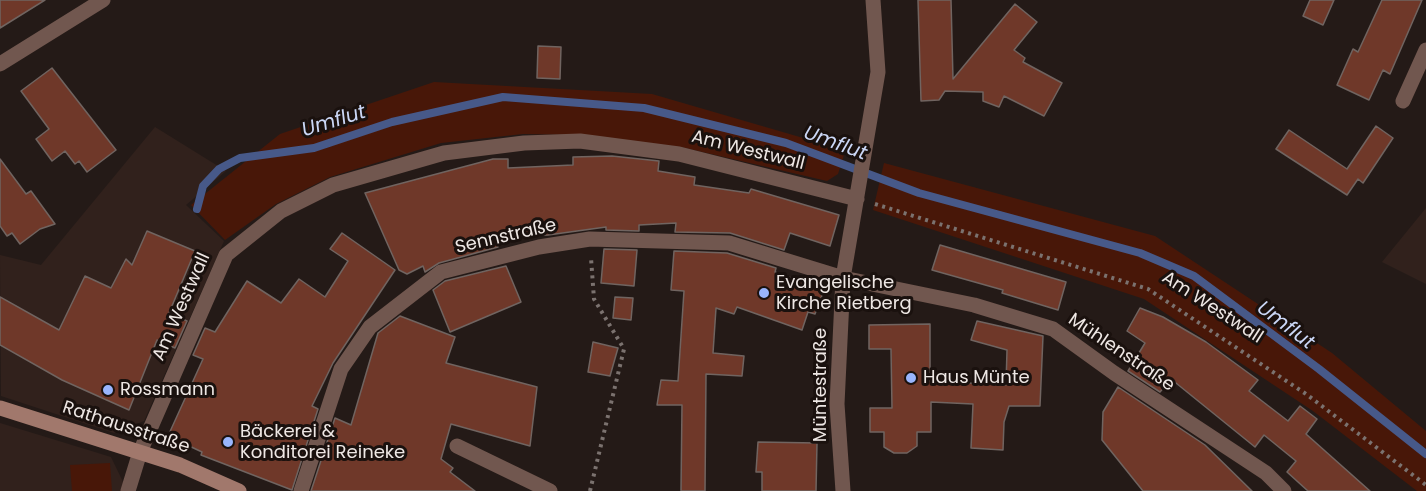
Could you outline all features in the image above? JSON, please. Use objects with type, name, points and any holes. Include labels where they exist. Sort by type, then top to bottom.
[{"type":"street","points":[[0,64],[103,0]]},
{"type":"street","name":"Müntestraße","points":[[843,491],[837,404],[843,278],[878,72],[873,0]]},
{"type":"street","points":[[1403,101],[1426,50]]},
{"type":"street","name":"Am Westwall","points":[[128,491],[140,452],[226,255],[281,211],[333,185],[444,153],[524,143],[580,141],[679,154],[857,199]]},
{"type":"street","name":"Sennstraße","points":[[301,491],[341,369],[370,327],[441,272],[539,247],[590,239],[729,243],[843,278]]},
{"type":"street","name":"Mühlenstraße","points":[[843,278],[974,305],[1053,330],[1266,473],[1284,491]]},
{"type":"street","name":"Rathausstraße","points":[[0,408],[180,465],[239,491]]},
{"type":"street","points":[[457,446],[550,491]]},
{"type":"path","name":"Am Westwall","points":[[857,199],[1148,289],[1306,394],[1426,485]]},
{"type":"path","points":[[590,239],[594,299],[624,349],[590,491]]},
{"type":"shaded area","points":[[434,82],[652,94],[841,149],[844,155],[838,174],[827,181],[681,147],[581,135],[523,134],[441,143],[330,177],[276,204],[225,240],[191,205],[280,134]]},
{"type":"shaded area","points":[[155,127],[226,171],[186,205],[224,241],[144,421],[114,433],[1,396],[0,255],[41,265]]},
{"type":"shaded area","points":[[884,163],[1155,236],[1332,353],[1426,431],[1426,491],[1417,491],[1313,411],[1144,299],[873,210]]},
{"type":"shaded area","points":[[1426,208],[1426,284],[1382,262]]},
{"type":"shaded area","points":[[0,423],[111,457],[123,482],[122,491],[0,491]]},
{"type":"shaded area","points":[[110,463],[112,491],[72,491],[70,465]]},
{"type":"building","points":[[0,0],[45,0],[0,28]]},
{"type":"building","points":[[918,0],[951,0],[953,79],[1015,4],[1037,22],[1014,50],[1025,58],[1023,62],[1062,83],[1044,116],[1004,96],[999,107],[983,101],[983,92],[945,91],[939,100],[921,101]]},
{"type":"building","points":[[1310,0],[1334,0],[1323,25],[1303,16]]},
{"type":"building","points":[[1382,0],[1422,0],[1390,74],[1383,70],[1369,100],[1337,85],[1353,49],[1358,52]]},
{"type":"building","points":[[538,46],[561,47],[560,79],[537,78]]},
{"type":"building","points":[[52,68],[116,150],[87,172],[79,161],[75,164],[65,151],[52,161],[36,139],[49,129],[21,91]]},
{"type":"building","points":[[1376,126],[1393,138],[1363,183],[1358,179],[1347,195],[1276,149],[1289,130],[1347,169]]},
{"type":"building","points":[[612,156],[659,161],[658,171],[695,177],[694,185],[749,193],[751,189],[839,215],[830,246],[790,233],[784,250],[730,233],[675,232],[676,223],[639,225],[639,231],[606,230],[606,227],[548,235],[494,237],[498,247],[439,263],[425,272],[423,266],[407,274],[399,270],[365,193],[493,159],[508,159],[508,168],[573,165],[573,157]]},
{"type":"building","points":[[0,159],[26,194],[31,191],[55,224],[40,229],[20,244],[12,233],[7,236],[0,226]]},
{"type":"building","points":[[147,231],[195,251],[169,313],[187,321],[175,348],[157,340],[129,410],[62,380],[0,345],[0,297],[59,330],[85,276],[111,288],[126,259],[132,265]]},
{"type":"building","points":[[342,233],[395,270],[333,363],[312,406],[318,409],[292,490],[201,455],[202,452],[168,436],[203,359],[193,355],[205,328],[215,332],[247,281],[281,303],[299,279],[325,297],[348,261],[330,249]]},
{"type":"building","points":[[940,245],[1066,282],[1058,310],[1002,293],[1003,290],[932,270]]},
{"type":"building","points":[[604,249],[637,250],[634,286],[601,283]]},
{"type":"building","points":[[674,251],[727,253],[776,268],[775,272],[824,290],[815,314],[808,312],[802,330],[737,307],[734,314],[716,308],[713,353],[744,356],[742,376],[706,374],[705,491],[681,491],[682,405],[657,405],[661,380],[678,381],[684,291],[671,290]]},
{"type":"building","points":[[506,266],[521,302],[450,332],[433,290],[445,281]]},
{"type":"building","points":[[615,297],[633,298],[631,320],[613,318]]},
{"type":"building","points":[[1140,308],[1163,317],[1206,342],[1258,380],[1249,391],[1288,421],[1300,406],[1317,419],[1306,434],[1370,491],[1308,491],[1287,472],[1296,461],[1264,435],[1255,447],[1171,379],[1160,392],[1128,371],[1145,343],[1127,331]]},
{"type":"building","points":[[400,316],[455,337],[446,363],[537,387],[530,446],[451,424],[441,459],[453,468],[450,472],[475,491],[311,491],[335,418],[351,425],[378,333]]},
{"type":"building","points":[[977,321],[1043,336],[1040,406],[1009,406],[1004,422],[1003,450],[971,448],[973,404],[931,402],[931,432],[917,432],[917,446],[907,453],[894,453],[884,447],[884,432],[870,432],[870,408],[892,408],[891,349],[869,349],[869,325],[930,324],[930,381],[1006,385],[1007,350],[971,340]]},
{"type":"building","points":[[593,342],[618,348],[610,376],[588,372]]},
{"type":"building","points":[[1118,387],[1205,445],[1252,491],[1143,491],[1102,440],[1103,412]]},
{"type":"building","points":[[758,442],[817,443],[816,491],[762,491],[762,472],[756,472]]},
{"type":"waterway","name":"Umflut","points":[[197,209],[203,186],[219,169],[240,158],[314,148],[392,122],[503,97],[644,108],[786,143],[919,193],[1140,253],[1194,276],[1319,369],[1426,454]]},
{"type":"place","name":"Evangelische Kirche Rietberg","points":[[764,293]]},
{"type":"place","name":"Haus Münte","points":[[911,378]]},
{"type":"place","name":"Rossmann","points":[[108,390]]},
{"type":"place","name":"Bäckerei & Konditorei Reineke","points":[[228,442]]}]
